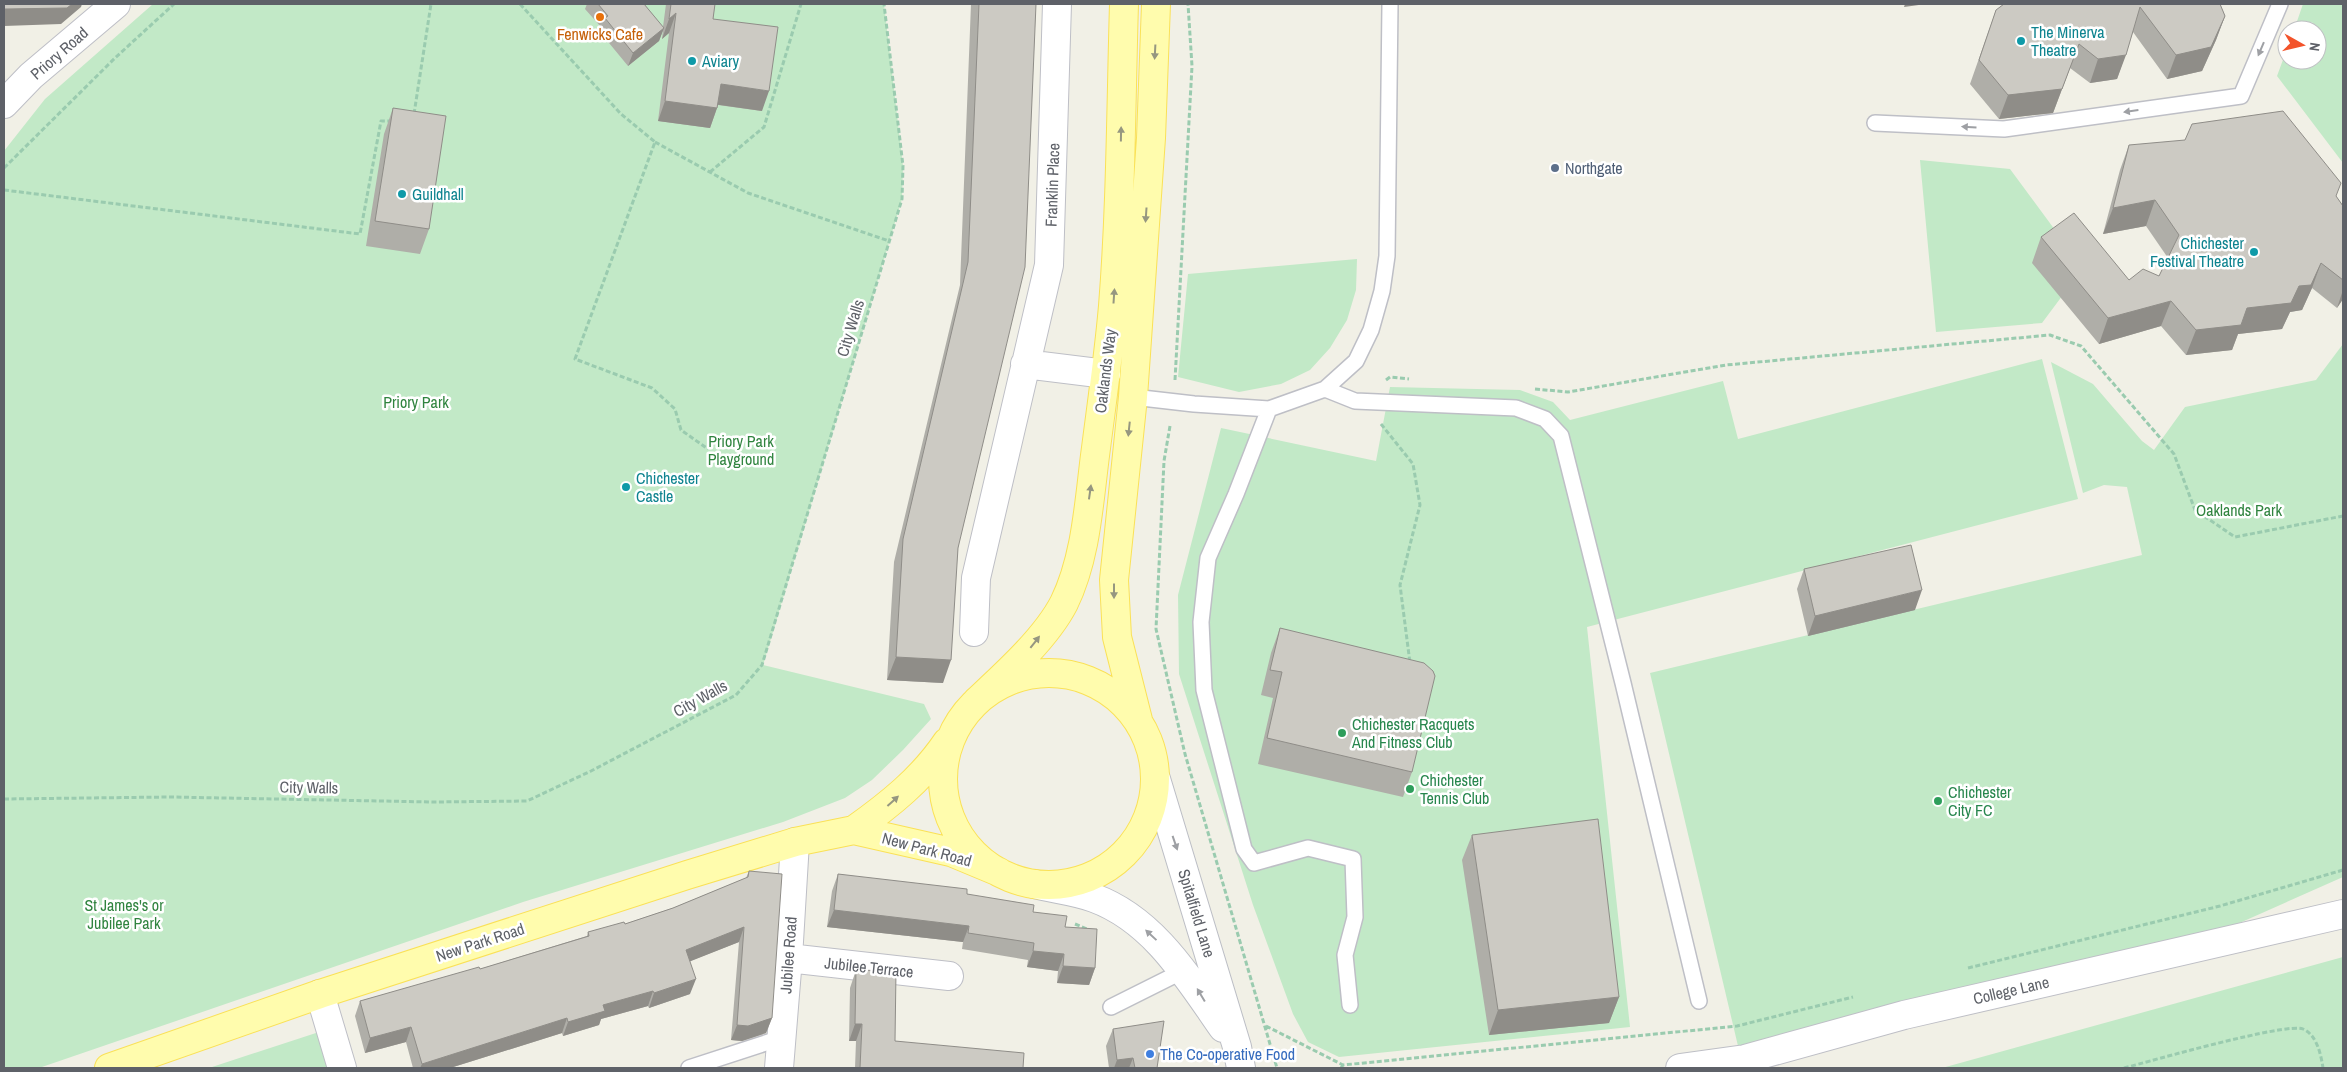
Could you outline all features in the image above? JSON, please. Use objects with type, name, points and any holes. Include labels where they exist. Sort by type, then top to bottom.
[{"type":"main road","name":"Oaklands Way","points":[[977,701],[1021,660],[1063,605],[1070,590],[1087,514],[1106,374],[1117,248],[1124,4]]},
{"type":"main road","name":"Oaklands Way","points":[[1138,720],[1117,637],[1114,601],[1117,538],[1133,397],[1151,138],[1156,4]]},
{"type":"main road","points":[[1047,672],[1067,674],[1086,678],[1111,692],[1138,720],[1152,748],[1156,779],[1151,810],[1144,828],[1133,845],[1111,866],[1094,876],[1074,883],[1054,886],[1034,884],[999,872],[982,862],[967,846],[954,827],[946,806],[943,772],[947,750],[956,729],[977,701],[1000,684],[1028,674],[1047,672]]},
{"type":"main road","name":"New Park Road","points":[[109,1068],[320,994],[687,875],[795,842],[854,830],[890,805],[927,769],[956,729]]},
{"type":"main road","name":"New Park Road","points":[[854,830],[952,852],[999,872]]},
{"type":"street","name":"Priory Road","points":[[4,104],[31,76],[116,4]]},
{"type":"street","name":"Franklin Place","points":[[974,632],[976,578],[1049,264],[1057,4]]},
{"type":"street","points":[[1026,364],[1106,374]]},
{"type":"street","name":"Spitalfield Lane","points":[[1156,779],[1239,1058]]},
{"type":"street","name":"Jubilee Road","points":[[779,1068],[795,842]]},
{"type":"street","name":"Spitalfield Lane","points":[[1034,884],[1094,898],[1134,920],[1162,946],[1198,989],[1239,1058]]},
{"type":"street","name":"College Lane","points":[[1680,1068],[1745,1059],[1904,1015],[2343,914]]},
{"type":"street","name":"Jubilee Terrace","points":[[788,958],[949,976]]},
{"type":"street","points":[[320,994],[342,1068]]},
{"type":"lane","points":[[1133,397],[1194,404],[1269,409],[1326,389],[1356,361],[1370,330],[1382,291],[1387,256],[1390,4]]},
{"type":"lane","points":[[1875,123],[2004,128],[2241,96],[2280,4]]},
{"type":"lane","points":[[1326,389],[1355,401],[1516,408],[1545,419],[1561,436],[1623,683],[1698,1001]]},
{"type":"lane","points":[[1269,409],[1236,494],[1208,558],[1201,622],[1204,690],[1244,850],[1254,863],[1308,848],[1353,859],[1354,917],[1345,955],[1350,1005]]},
{"type":"lane","points":[[1111,1006],[1183,971]]},
{"type":"lane","points":[[689,1068],[782,1038]]},
{"type":"path","points":[[4,168],[115,58],[174,4]]},
{"type":"path","points":[[413,121],[431,4]]},
{"type":"path","points":[[520,4],[621,114],[655,142],[748,193],[889,241]]},
{"type":"path","points":[[709,172],[764,127],[801,4]]},
{"type":"path","name":"City Walls","points":[[4,799],[170,797],[433,802],[527,801],[591,771],[736,695],[762,665],[902,199],[903,166],[884,4]]},
{"type":"path","points":[[1175,381],[1192,66],[1188,4]]},
{"type":"path","points":[[4,190],[360,234],[381,121],[397,121]]},
{"type":"path","points":[[655,142],[576,358],[652,388],[675,409],[682,430],[708,449]]},
{"type":"path","points":[[1529,389],[1568,392],[1726,365],[2050,334],[2081,346],[2174,454],[2195,510],[2235,536],[2343,516]]},
{"type":"path","points":[[1410,379],[1390,377],[1355,401],[1379,422],[1413,464],[1420,504],[1400,585],[1410,664]]},
{"type":"path","points":[[1959,970],[2220,906],[2343,870]]},
{"type":"path","points":[[1266,1026],[1342,1067],[1737,1026],[1862,994]]},
{"type":"path","points":[[2124,1068],[2260,1033],[2294,1027],[2306,1031],[2315,1041],[2323,1068]]},
{"type":"green space","name":"Priory Park","points":[[153,4],[884,4],[903,166],[902,199],[763,665],[924,704],[931,719],[872,780],[845,798],[783,822],[523,902],[39,1068],[4,1068],[4,151],[45,99]]},
{"type":"green space","points":[[2303,4],[2343,4],[2343,163],[2277,76],[2279,70],[2327,70],[2327,20],[2297,20]]},
{"type":"green space","points":[[1920,160],[2010,169],[2083,268],[2042,323],[1936,332]]},
{"type":"green space","points":[[1357,259],[1356,290],[1347,320],[1330,348],[1310,370],[1281,384],[1239,392],[1178,377],[1188,274]]},
{"type":"green space","name":"Chichester City FC","points":[[2343,344],[2343,877],[2226,929],[1738,1046],[1650,673],[2142,555],[2127,487],[2104,485],[2083,493],[2051,362],[2093,384],[2142,441],[2154,450],[2185,407],[2316,380]]},
{"type":"green space","name":"Chichester Tennis Club","points":[[2042,359],[2078,499],[1587,627],[1630,1027],[1339,1057],[1308,1042],[1293,1014],[1253,905],[1179,674],[1178,595],[1221,428],[1376,461],[1390,387],[1520,390],[1553,402],[1570,420],[1723,381],[1738,439]]},
{"type":"green space","points":[[2343,957],[2343,1068],[1942,1068]]},
{"type":"green space","points":[[319,1032],[327,1068],[209,1068]]},
{"type":"building","points":[[4,4],[72,4],[67,8],[4,9]]},
{"type":"building","points":[[598,4],[644,4],[664,28],[633,53],[605,18],[608,16]]},
{"type":"building","name":"Aviary","points":[[671,4],[715,4],[713,19],[778,27],[769,91],[721,84],[717,108],[665,101],[676,13],[669,19]]},
{"type":"building","points":[[979,4],[1036,4],[1025,267],[958,548],[951,660],[896,657],[903,539],[968,262]]},
{"type":"building","points":[[2004,4],[2220,4],[2225,16],[2211,47],[2176,55],[2140,7],[2126,55],[2098,59],[2079,44],[2062,89],[2008,95],[1979,60],[1996,10]]},
{"type":"building","name":"Guildhall","points":[[393,108],[446,116],[429,229],[375,221]]},
{"type":"building","name":"Chichester Festival Theatre","points":[[2283,111],[2341,183],[2336,196],[2343,206],[2343,280],[2321,263],[2311,285],[2299,286],[2291,303],[2247,308],[2241,325],[2196,330],[2171,301],[2108,318],[2041,237],[2074,213],[2129,280],[2143,269],[2159,276],[2179,235],[2155,200],[2113,208],[2129,145],[2185,140],[2192,124]]},
{"type":"building","points":[[1911,545],[1922,590],[1815,616],[1804,569]]},
{"type":"building","name":"Chichester Racquets And Fitness Club","points":[[1280,628],[1424,663],[1433,671],[1435,676],[1412,772],[1267,738],[1282,672],[1270,670]]},
{"type":"building","points":[[1598,819],[1619,997],[1498,1010],[1472,835]]},
{"type":"building","points":[[749,871],[782,874],[772,1018],[748,1026],[737,1025],[744,927],[686,950],[696,979],[654,993],[653,991],[603,1005],[605,1011],[568,1022],[567,1018],[422,1064],[411,1027],[370,1038],[360,1001],[479,967],[480,969],[589,936],[588,932],[624,922],[625,924],[673,908],[748,877]]},
{"type":"building","points":[[838,874],[967,889],[967,894],[1034,905],[1033,912],[1067,916],[1065,927],[1097,929],[1095,968],[1063,966],[1064,954],[1033,951],[1034,943],[968,933],[969,926],[834,910]]},
{"type":"building","points":[[856,970],[896,971],[895,1041],[1024,1053],[1023,1068],[860,1068],[862,1024],[855,1024]]},
{"type":"building","points":[[1164,1021],[1157,1068],[1135,1068],[1133,1058],[1117,1060],[1113,1029]]},
{"type":"place","name":"Fenwicks Cafe","points":[[600,17]]},
{"type":"place","name":"The Minerva Theatre","points":[[2021,41]]},
{"type":"place","name":"Aviary","points":[[692,61]]},
{"type":"place","name":"Northgate","points":[[1555,168]]},
{"type":"place","name":"Guildhall","points":[[402,194]]},
{"type":"place","name":"Chichester Festival Theatre","points":[[2254,252]]},
{"type":"place","name":"Chichester Castle","points":[[626,487]]},
{"type":"place","name":"Chichester Racquets And Fitness Club","points":[[1342,733]]},
{"type":"place","name":"Chichester Tennis Club","points":[[1410,789]]},
{"type":"place","name":"Chichester City FC","points":[[1938,801]]},
{"type":"place","name":"The Co-operative Food","points":[[1150,1054]]},
{"type":"park label","name":"Priory Park Playground","points":[[741,450]]},
{"type":"park label","name":"Oaklands Park","points":[[2239,510]]},
{"type":"park label","name":"St James's or Jubilee Park","points":[[124,914]]}]
